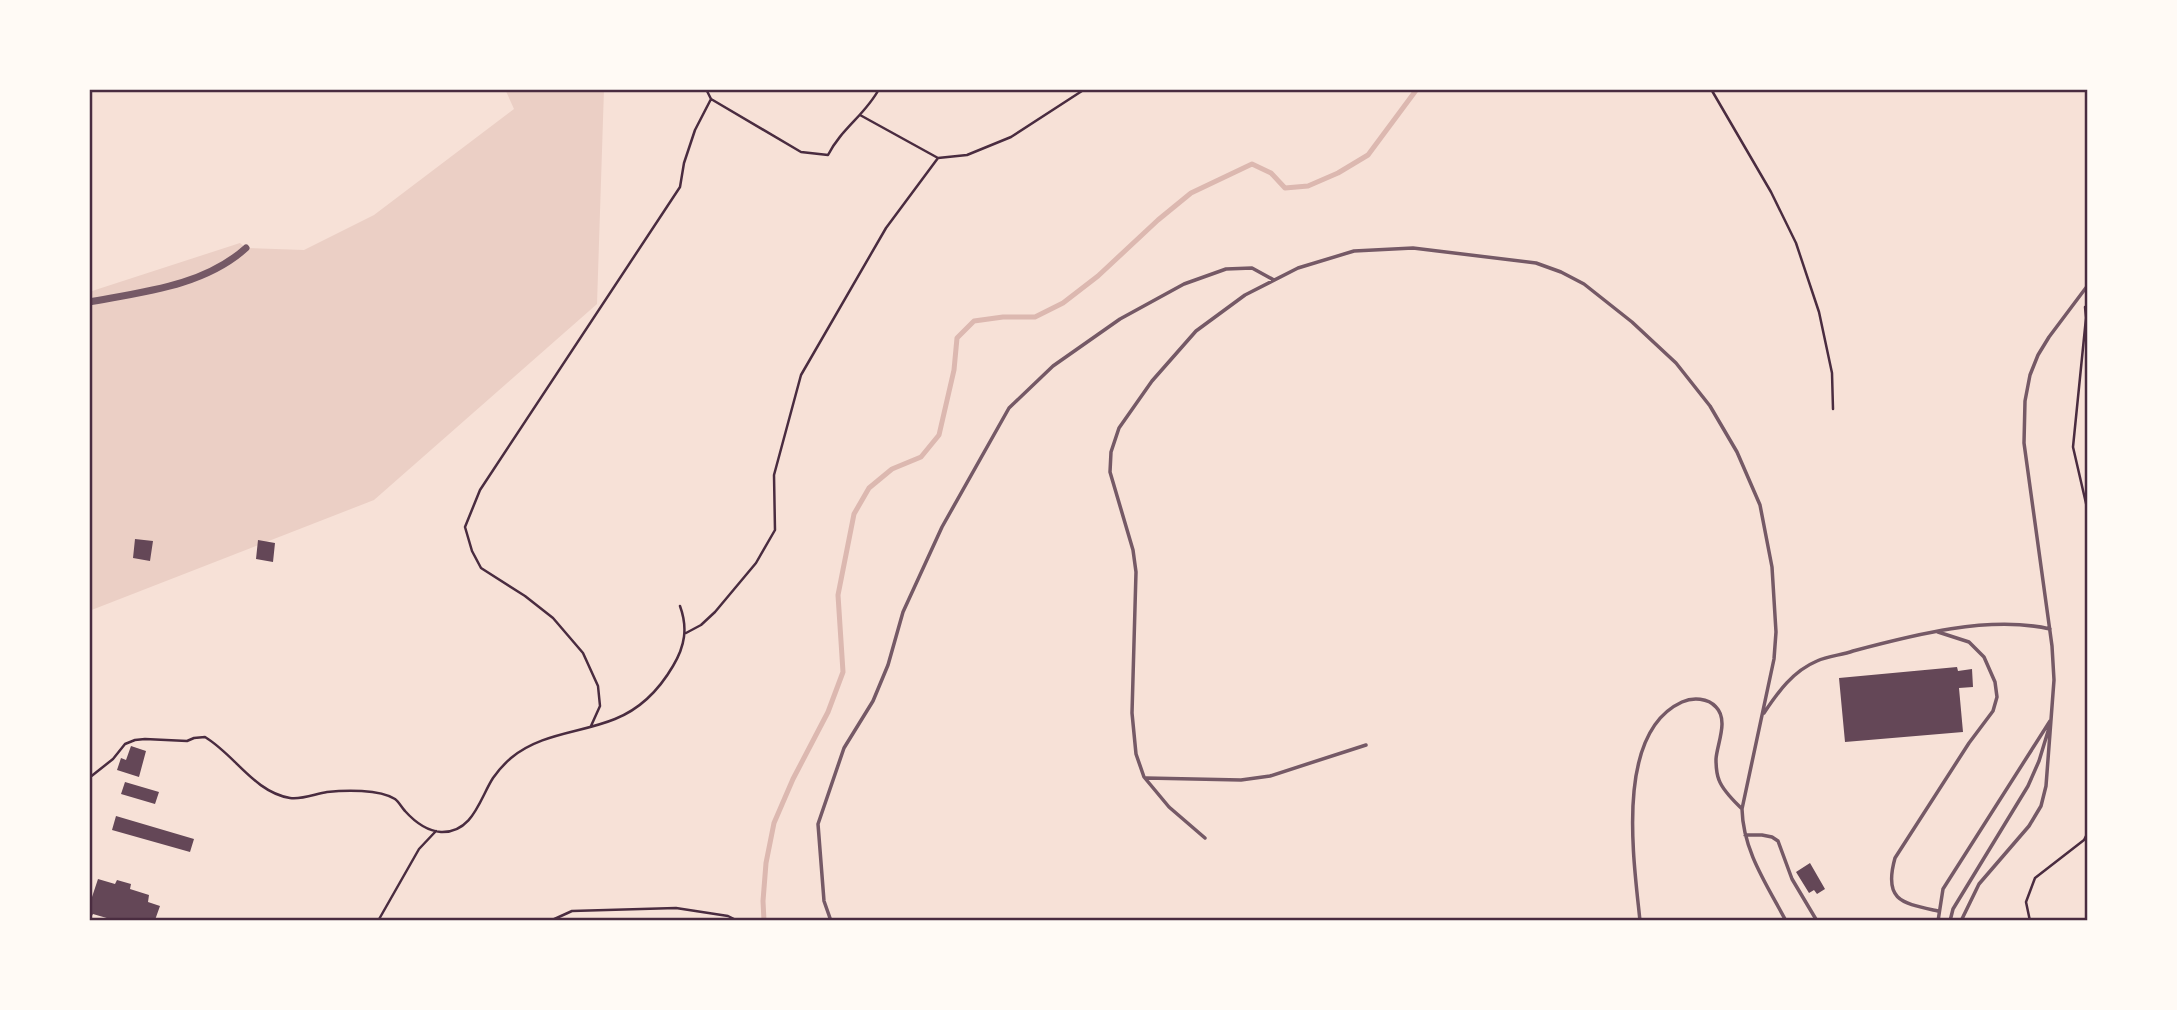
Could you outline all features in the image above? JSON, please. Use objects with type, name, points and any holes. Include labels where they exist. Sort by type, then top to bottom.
[{"type":"street","points":[[89,302],[197,278],[234,259],[246,248]]},
{"type":"lane","points":[[1205,838],[1169,807],[1144,778],[1136,754],[1132,713],[1136,572],[1133,550],[1110,472],[1111,452],[1119,428],[1152,381],[1196,331],[1245,295],[1298,268],[1354,251],[1413,248],[1536,264],[1561,272],[1584,284],[1632,322],[1676,363],[1710,406],[1737,452],[1760,505],[1772,568],[1776,632],[1774,659],[1742,809],[1751,855],[1786,921]]},
{"type":"lane","points":[[831,921],[824,901],[818,824],[844,748],[873,701],[888,665],[903,612],[942,527],[1009,408],[1064,358],[1120,319],[1184,284],[1226,269],[1252,268],[1275,280]]},
{"type":"lane","points":[[1961,921],[1979,884],[2029,826],[2041,806],[2046,786],[2054,680],[2050,629],[2024,443],[2025,401],[2029,375],[2038,355],[2088,285]]},
{"type":"lane","points":[[1761,718],[1778,691],[1793,676],[1817,660],[1938,632],[1979,626],[2026,624],[2050,629]]},
{"type":"lane","points":[[1938,632],[1969,642],[1984,657],[1995,682],[1997,697],[1993,711],[1969,743],[1895,858],[1891,873],[1892,886],[1897,897],[1908,905],[1938,911]]},
{"type":"lane","points":[[1640,921],[1632,833],[1637,768],[1646,739],[1655,723],[1668,710],[1684,701],[1699,698],[1714,704],[1720,711],[1721,740],[1716,759],[1719,780],[1742,809]]},
{"type":"lane","points":[[1938,921],[1942,889],[2051,719]]},
{"type":"lane","points":[[1950,921],[1953,909],[2028,786],[2039,761],[2051,719]]},
{"type":"lane","points":[[1144,778],[1241,780],[1270,776],[1366,745]]},
{"type":"lane","points":[[1745,835],[1762,835],[1778,841],[1792,879],[1817,921]]},
{"type":"path","points":[[706,89],[711,99],[801,152],[828,155],[841,133],[860,115],[879,89]]},
{"type":"path","points":[[860,115],[938,158],[967,155],[1011,137],[1085,89]]},
{"type":"path","points":[[1711,89],[1771,192],[1796,243],[1822,325],[1832,373],[1833,409]]},
{"type":"path","points":[[592,726],[600,706],[598,686],[583,653],[553,618],[481,568],[472,551],[465,527],[480,490],[680,187],[684,163],[695,130],[711,99]]},
{"type":"path","points":[[686,633],[701,625],[715,612],[756,563],[775,530],[774,475],[801,375],[886,228],[938,158]]},
{"type":"path","points":[[2084,290],[2086,318],[2073,447],[2088,512]]},
{"type":"path","points":[[89,778],[113,759],[125,744],[135,740],[187,741],[205,737],[268,791],[293,799],[328,792],[369,791],[395,799],[415,821],[436,831],[456,829],[479,807],[493,778],[519,752],[562,733],[628,714],[654,693],[676,661],[686,633],[680,606]]},
{"type":"path","points":[[378,921],[419,849],[436,831]]},
{"type":"path","points":[[2030,921],[2026,902],[2035,878],[2084,840],[2088,832]]},
{"type":"path","points":[[550,921],[572,911],[676,908],[727,916],[738,921]]},
{"type":"shaded area","points":[[505,89],[604,89],[597,304],[374,500],[89,611],[89,292],[240,243],[246,248],[304,250],[374,215],[514,109]]},
{"type":"building","points":[[135,539],[153,541],[150,561],[133,558]]},
{"type":"building","points":[[258,540],[275,543],[273,562],[256,559]]},
{"type":"building","points":[[1957,667],[1958,671],[1972,669],[1973,687],[1959,688],[1963,732],[1845,742],[1839,678]]},
{"type":"building","points":[[131,746],[146,751],[139,777],[117,770],[121,758],[126,760]]},
{"type":"building","points":[[125,782],[159,792],[155,804],[121,794]]},
{"type":"building","points":[[116,816],[194,839],[190,852],[112,830]]},
{"type":"building","points":[[1810,863],[1825,889],[1817,894],[1814,890],[1809,893],[1796,872]]},
{"type":"building","points":[[98,879],[115,884],[117,880],[131,884],[130,889],[149,895],[148,902],[160,906],[155,920],[148,918],[147,921],[117,921],[93,914],[89,921],[89,906]]},
{"type":"waterway","points":[[764,921],[766,863],[774,823],[793,779],[828,712],[843,672],[838,595],[854,514],[869,488],[892,469],[921,457],[939,435],[954,370],[957,338],[974,321],[1035,317],[1063,303],[1098,276],[1191,193],[1252,164],[1271,173],[1285,188],[1308,186],[1338,173],[1368,155],[1417,89]]}]
